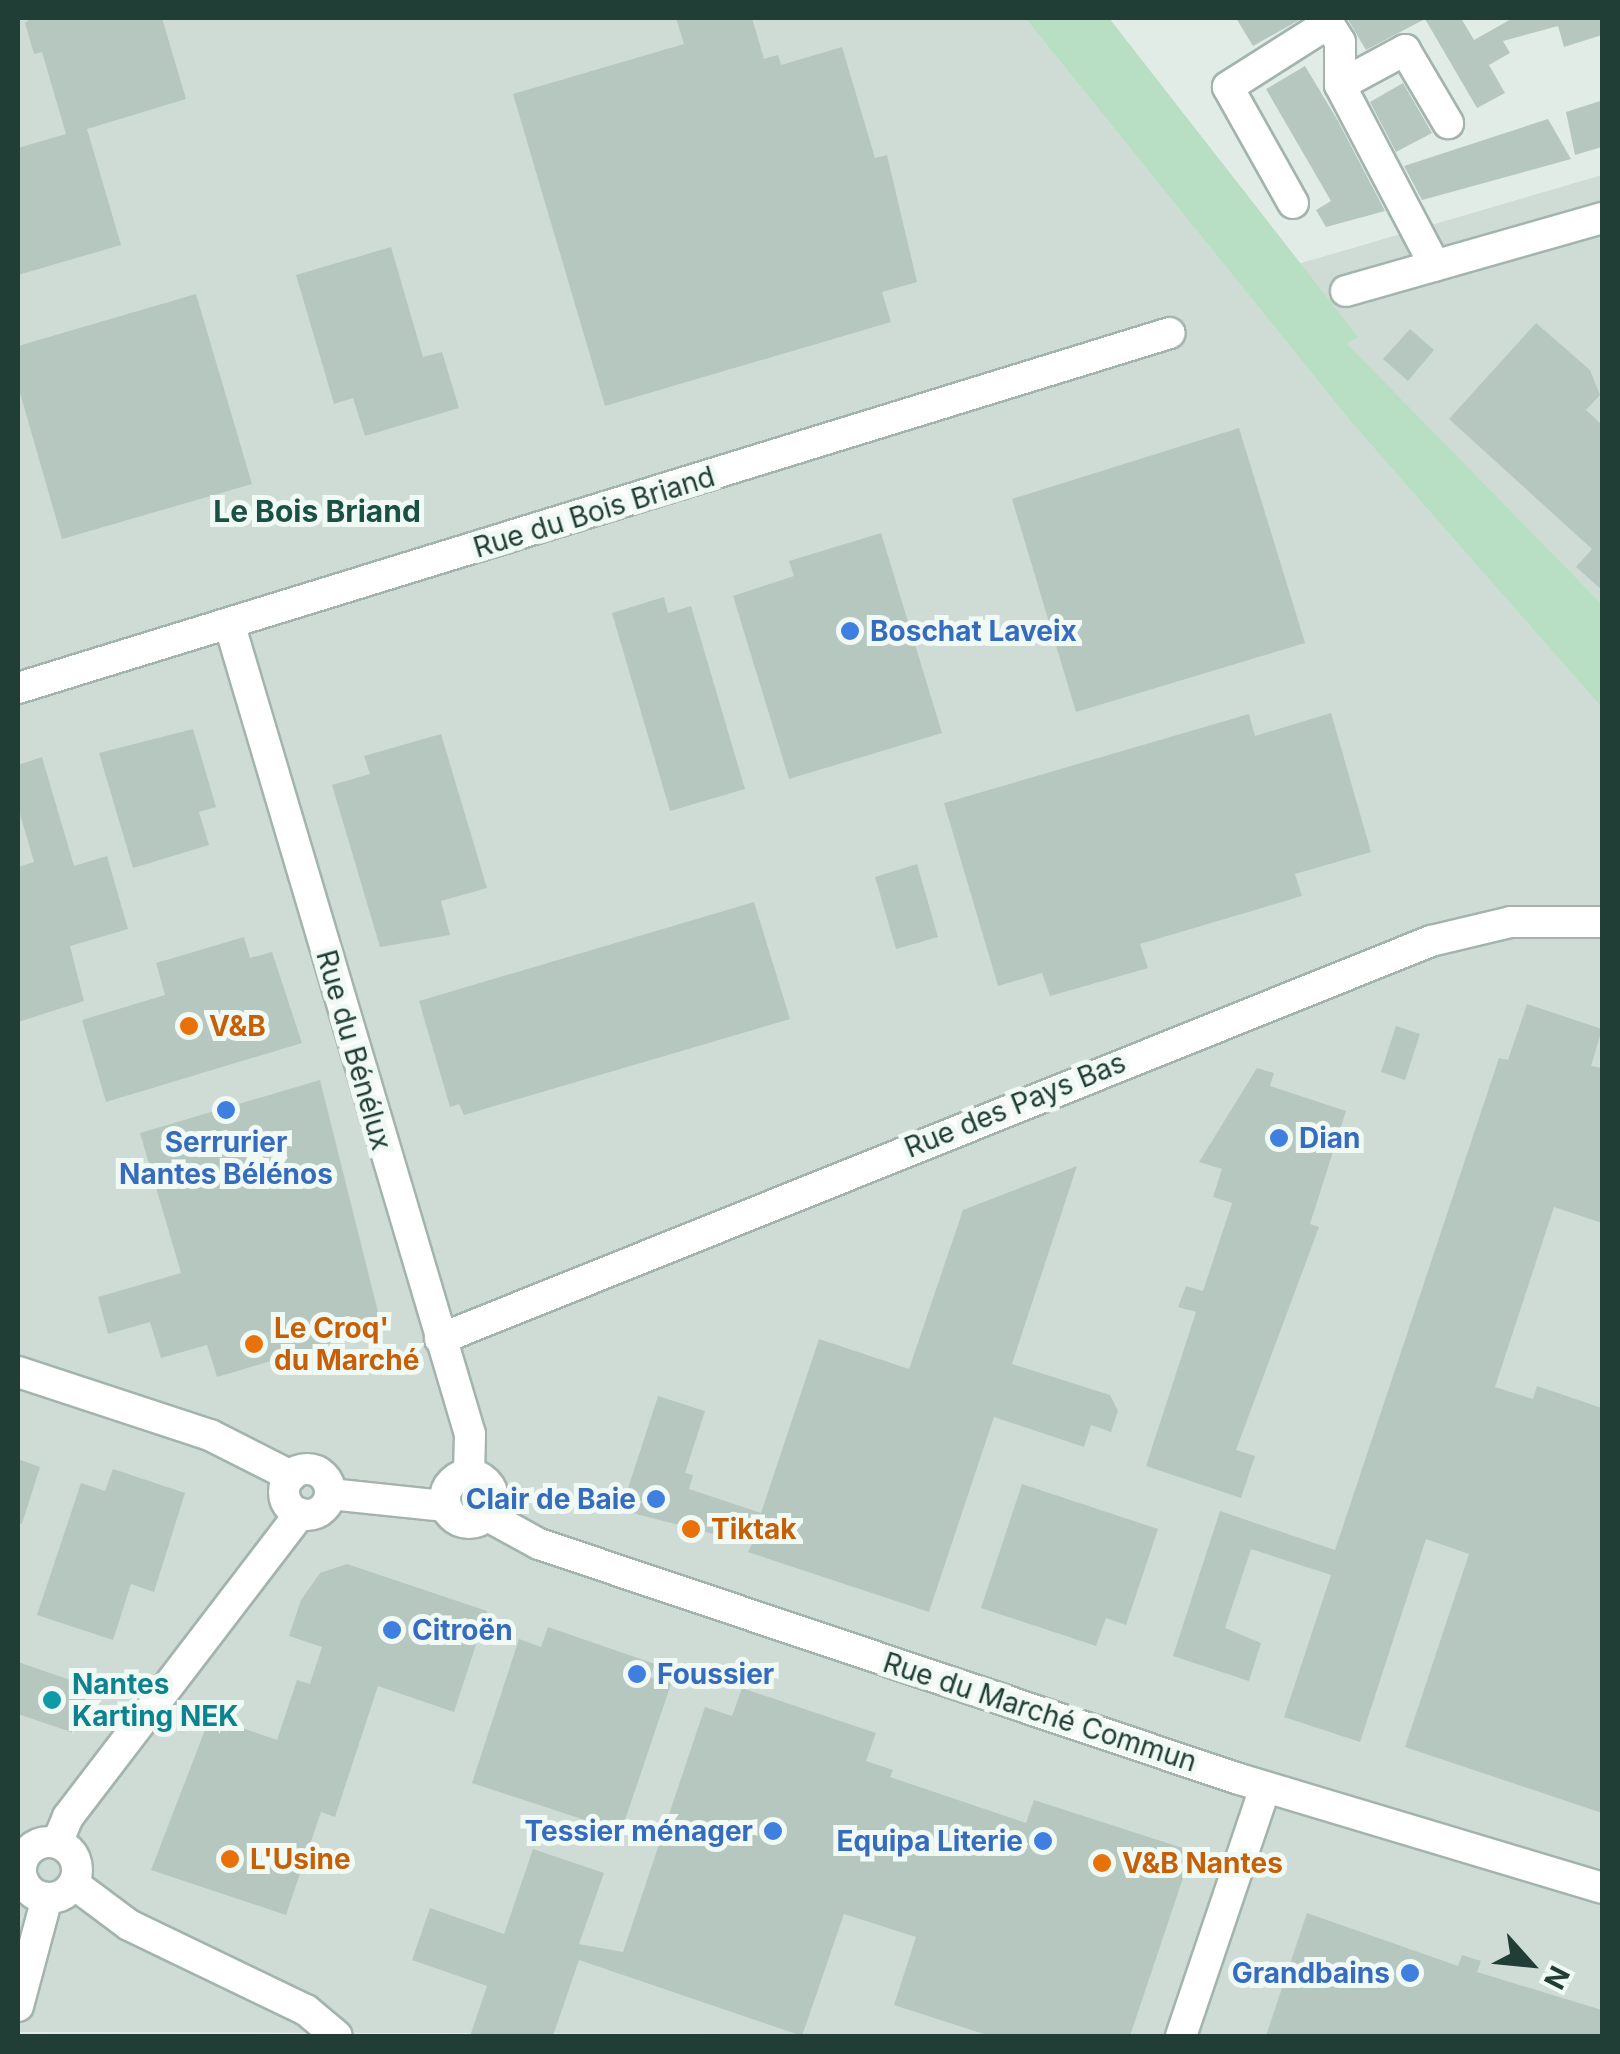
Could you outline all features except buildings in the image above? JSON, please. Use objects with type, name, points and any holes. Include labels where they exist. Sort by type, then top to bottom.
[{"type":"street","points":[[1294,203],[1228,87],[1327,20],[1340,42],[1340,85],[1435,266]]},
{"type":"street","points":[[1340,85],[1405,50],[1448,123]]},
{"type":"street","points":[[1346,291],[1602,218]]},
{"type":"street","name":"Rue du Bois Briand","points":[[18,688],[230,626],[1170,333]]},
{"type":"street","name":"Rue du Bénélux","points":[[230,626],[470,1434],[469,1474]]},
{"type":"street","name":"Rue des Pays Bas","points":[[440,1339],[1431,940],[1512,922],[1602,922]]},
{"type":"street","points":[[18,1372],[210,1435],[290,1476],[317,1470],[330,1494]]},
{"type":"street","points":[[330,1494],[446,1506],[466,1523],[486,1515],[492,1493],[469,1474],[450,1484],[446,1506]]},
{"type":"street","points":[[290,1476],[286,1501],[300,1514],[316,1514],[330,1494]]},
{"type":"street","points":[[300,1514],[56,1843],[33,1847],[20,1859],[25,1885],[60,1891],[129,1924],[306,2010],[337,2036]]},
{"type":"street","name":"Rue du Marché Commun","points":[[486,1515],[539,1544],[1265,1788],[1602,1888]]},
{"type":"street","points":[[1181,2036],[1265,1788]]},
{"type":"street","points":[[18,2006],[75,1859],[56,1843]]},
{"type":"shaded area","points":[[18,18],[1025,18],[1351,422],[1602,708],[1602,2036],[18,2032]]},
{"type":"shaded area","points":[[1602,175],[1602,604],[1346,344],[1357,336],[1298,264]]},
{"type":"green space","points":[[1025,18],[1109,18],[1358,337],[1347,344],[1602,604],[1602,708],[1351,422]]},
{"type":"place","name":"Boschat Laveix","points":[[850,631]]},
{"type":"place","name":"V&B","points":[[189,1026]]},
{"type":"place","name":"Serrurier Nantes Bélénos","points":[[226,1110]]},
{"type":"place","name":"Dian","points":[[1279,1138]]},
{"type":"place","name":"Le Croq' du Marché","points":[[254,1344]]},
{"type":"place","name":"Clair de Baie","points":[[656,1499]]},
{"type":"place","name":"Tiktak","points":[[691,1529]]},
{"type":"place","name":"Citroën","points":[[392,1630]]},
{"type":"place","name":"Foussier","points":[[637,1674]]},
{"type":"place","name":"Nantes Karting NEK","points":[[52,1700]]},
{"type":"place","name":"Tessier ménager","points":[[773,1831]]},
{"type":"place","name":"Equipa Literie","points":[[1043,1841]]},
{"type":"place","name":"L'Usine","points":[[230,1859]]},
{"type":"place","name":"V&B Nantes","points":[[1102,1863]]},
{"type":"place","name":"Grandbains","points":[[1410,1973]]},
{"type":"district","name":"Le Bois Briand","points":[[317,511]]}]
